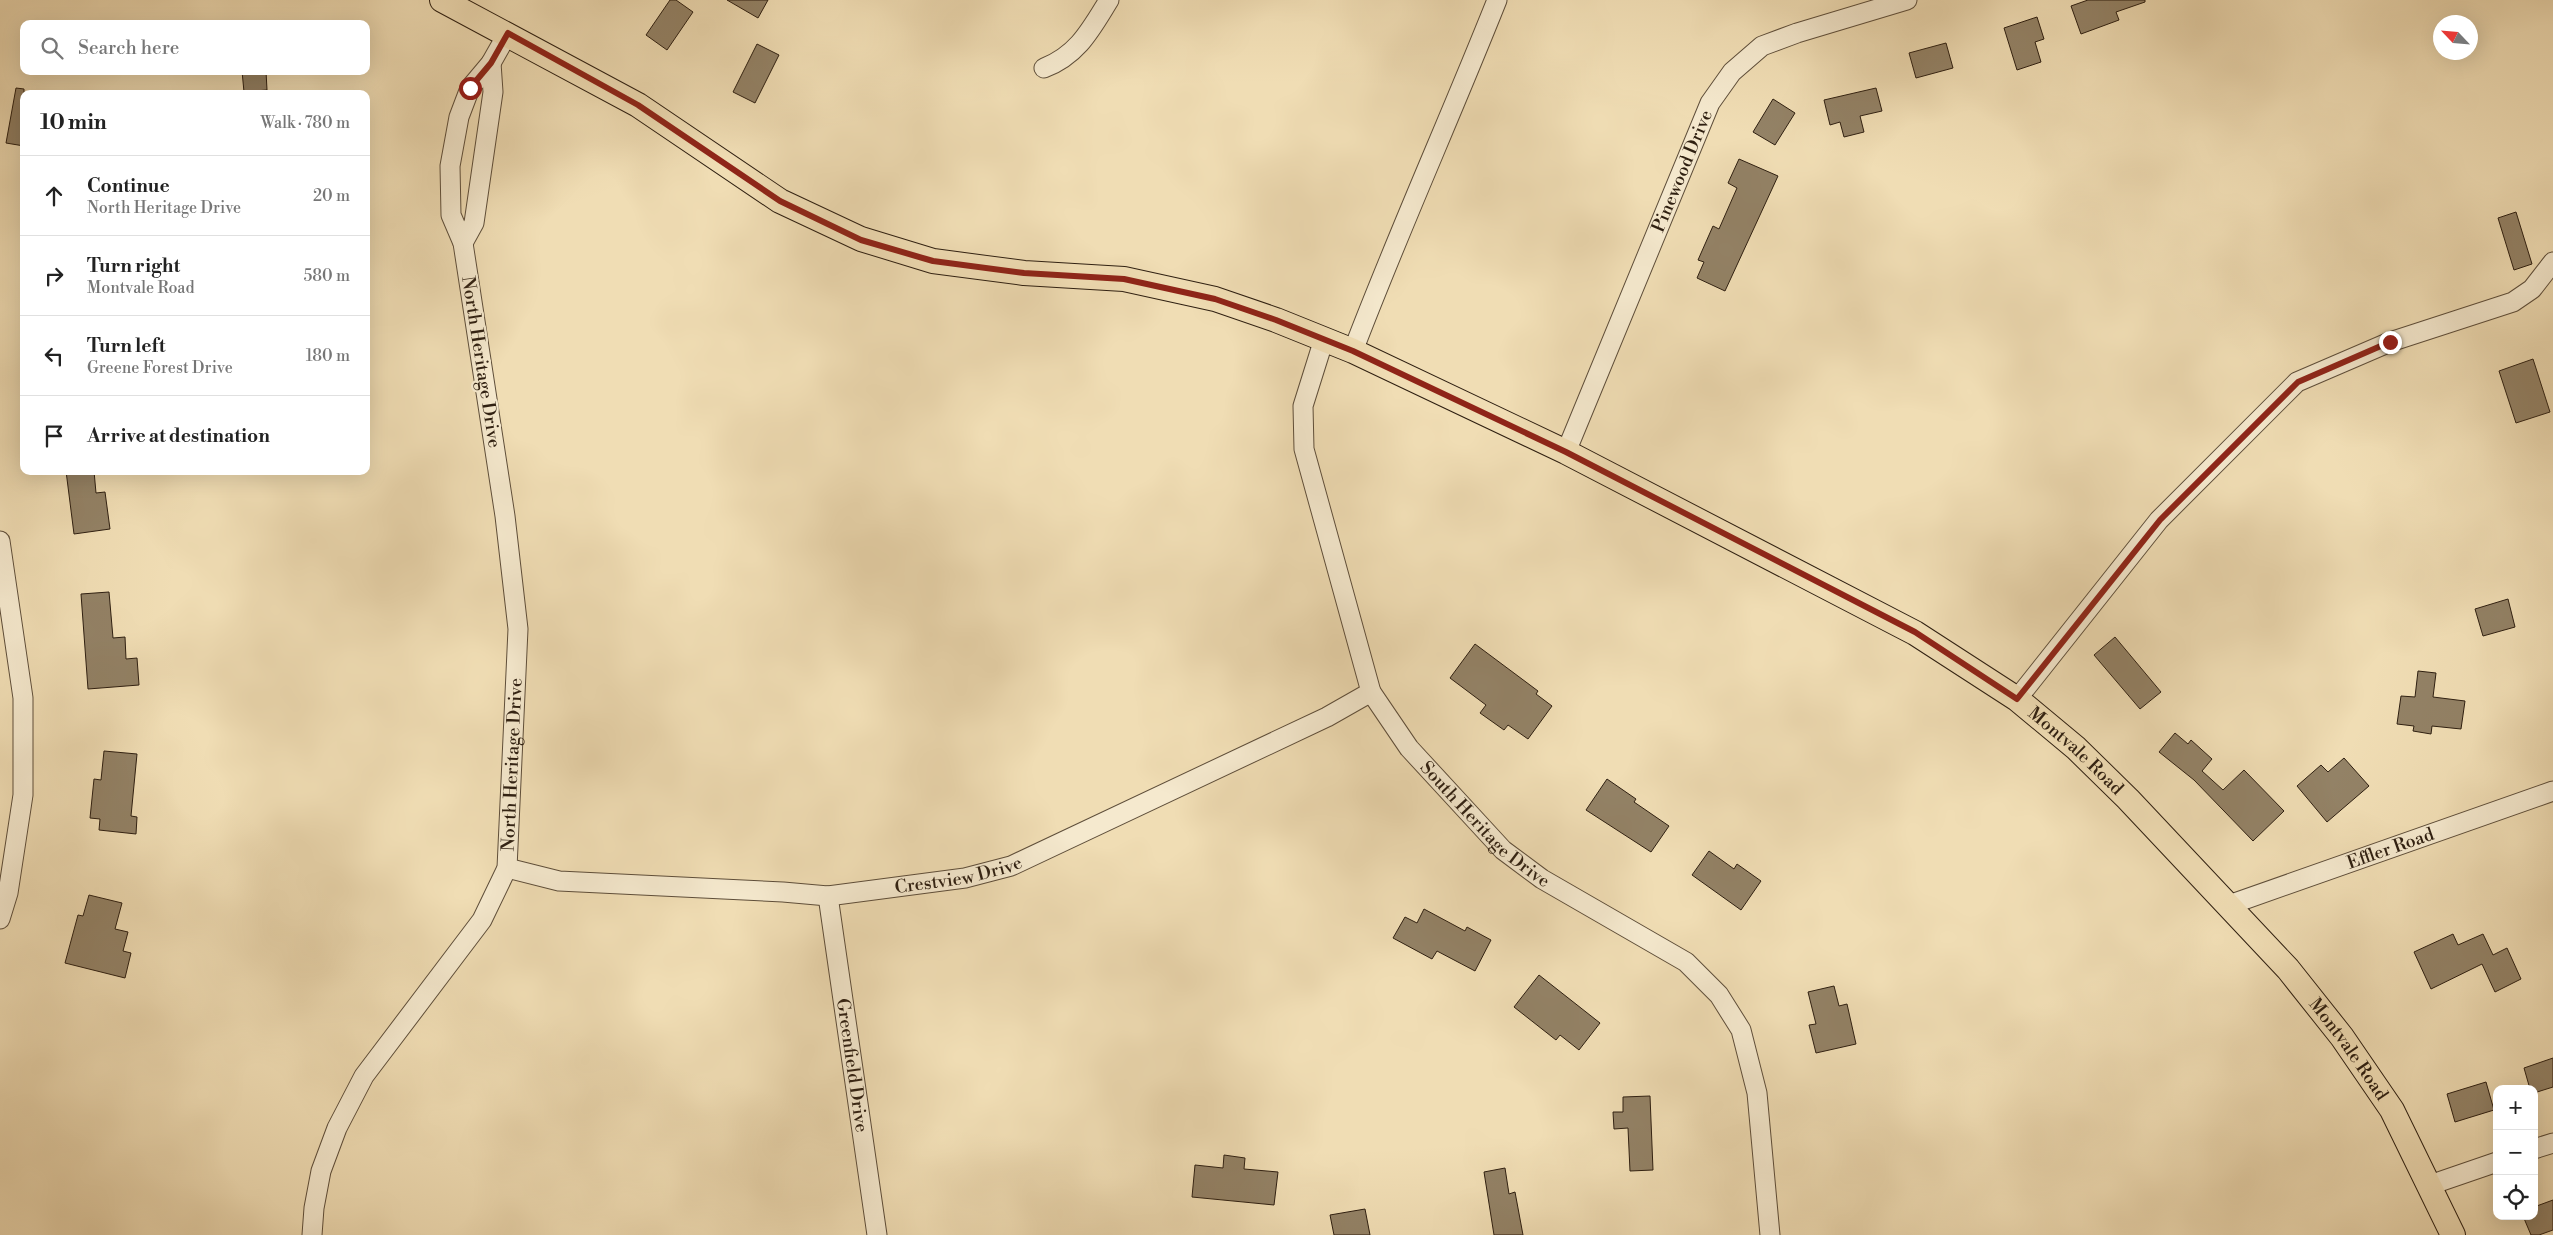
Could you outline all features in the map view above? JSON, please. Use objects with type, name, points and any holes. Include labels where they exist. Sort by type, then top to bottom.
[{"type":"main road","name":"Montvale Road","points":[[442,0],[508,33],[638,105],[780,201],[861,240],[933,261],[1024,273],[1124,279],[1215,299],[1324,339],[1566,452],[1915,632],[2017,699],[2082,755],[2229,905],[2288,969],[2342,1037],[2392,1110],[2454,1235]]},
{"type":"street","points":[[1044,68],[1062,61],[1082,42],[1109,0]]},
{"type":"street","points":[[1353,351],[1385,267],[1456,102],[1497,0]]},
{"type":"street","name":"Pinewood Drive","points":[[1566,452],[1710,103],[1732,72],[1762,46],[1797,32],[1907,0]]},
{"type":"street","name":"North Heritage Drive","points":[[312,1235],[314,1208],[321,1171],[337,1128],[364,1076],[482,920],[507,868],[518,629],[505,516],[463,242],[450,215],[450,166],[462,110],[470,88],[491,63],[508,33]]},
{"type":"street","points":[[463,242],[474,223],[493,92],[491,63]]},
{"type":"street","points":[[2017,699],[2160,520],[2298,382],[2390,342],[2513,302],[2532,289],[2553,262]]},
{"type":"street","name":"South Heritage Drive","points":[[1324,339],[1303,406],[1304,449],[1371,692],[1410,748],[1503,850],[1542,879],[1686,962],[1719,996],[1741,1030],[1757,1092],[1770,1235]]},
{"type":"street","points":[[0,541],[23,698],[23,795],[8,893],[0,919]]},
{"type":"street","name":"Crestview Drive","points":[[507,868],[559,881],[828,896],[965,878],[1011,866],[1327,717],[1371,692]]},
{"type":"street","name":"Effler Road","points":[[2229,905],[2553,791]]},
{"type":"street","name":"Greenfield Drive","points":[[828,896],[877,1235]]},
{"type":"street","points":[[2538,1148],[2553,1143]]},
{"type":"street","points":[[2430,1184],[2493,1163]]},
{"type":"building","points":[[670,0],[676,0],[693,12],[667,50],[646,35]]},
{"type":"building","points":[[727,0],[768,0],[758,18]]},
{"type":"building","points":[[2088,0],[2145,0],[2145,2],[2116,12],[2119,20],[2081,34],[2071,6]]},
{"type":"building","points":[[2037,17],[2044,39],[2035,42],[2041,62],[2017,70],[2004,28]]},
{"type":"building","points":[[1946,43],[1953,68],[1916,78],[1909,53]]},
{"type":"building","points":[[757,44],[779,55],[755,103],[733,92]]},
{"type":"building","points":[[242,75],[266,75],[267,90],[244,90]]},
{"type":"building","points":[[16,88],[24,89],[20,90],[20,145],[6,143]]},
{"type":"building","points":[[1876,88],[1882,111],[1860,116],[1864,132],[1844,137],[1840,122],[1830,125],[1824,100]]},
{"type":"building","points":[[1773,99],[1795,113],[1775,145],[1753,132]]},
{"type":"building","points":[[1739,159],[1778,176],[1725,291],[1697,278],[1704,262],[1698,260],[1713,226],[1719,229],[1737,188],[1728,183]]},
{"type":"building","points":[[2516,212],[2532,264],[2514,270],[2498,218]]},
{"type":"building","points":[[2533,359],[2550,412],[2516,423],[2499,371]]},
{"type":"building","points":[[67,475],[94,475],[96,493],[105,492],[110,529],[74,534]]},
{"type":"building","points":[[109,592],[113,638],[125,637],[126,659],[137,658],[139,685],[88,689],[81,594]]},
{"type":"building","points":[[2508,599],[2515,627],[2483,636],[2475,609]]},
{"type":"building","points":[[2115,637],[2161,692],[2140,709],[2094,655]]},
{"type":"building","points":[[1475,644],[1538,691],[1536,694],[1552,706],[1528,739],[1508,725],[1504,730],[1480,713],[1486,705],[1450,678]]},
{"type":"building","points":[[2418,671],[2436,673],[2433,697],[2465,701],[2461,729],[2432,726],[2431,734],[2413,731],[2414,726],[2397,724],[2401,696],[2415,697]]},
{"type":"building","points":[[2175,733],[2188,744],[2191,740],[2212,759],[2202,771],[2223,790],[2244,770],[2284,811],[2253,841],[2194,780],[2159,752]]},
{"type":"building","points":[[104,751],[137,754],[131,816],[137,817],[136,834],[99,830],[100,819],[90,818],[94,779],[101,780]]},
{"type":"building","points":[[2344,758],[2369,786],[2327,822],[2297,786],[2321,765],[2328,772]]},
{"type":"building","points":[[1607,779],[1636,799],[1634,802],[1669,826],[1651,852],[1586,810]]},
{"type":"building","points":[[1709,851],[1734,869],[1737,864],[1761,881],[1741,910],[1692,875]]},
{"type":"building","points":[[89,895],[122,903],[115,929],[128,932],[123,951],[131,953],[125,978],[65,963],[78,915],[83,916]]},
{"type":"building","points":[[1424,909],[1465,931],[1467,927],[1491,940],[1475,971],[1437,951],[1432,959],[1393,938],[1405,917],[1417,923]]},
{"type":"building","points":[[2453,934],[2458,945],[2483,934],[2493,955],[2507,948],[2521,979],[2495,992],[2482,964],[2431,989],[2414,952]]},
{"type":"building","points":[[1539,975],[1600,1023],[1579,1050],[1560,1035],[1556,1040],[1514,1007]]},
{"type":"building","points":[[1834,986],[1839,1006],[1847,1004],[1856,1044],[1816,1053],[1809,1025],[1816,1024],[1808,992]]},
{"type":"building","points":[[2553,1058],[2553,1087],[2538,1092],[2538,1085],[2529,1085],[2524,1068]]},
{"type":"building","points":[[2486,1082],[2493,1110],[2455,1122],[2447,1094]]},
{"type":"building","points":[[1650,1096],[1653,1170],[1630,1171],[1628,1128],[1614,1129],[1613,1112],[1623,1112],[1623,1097]]},
{"type":"building","points":[[1224,1155],[1245,1158],[1244,1169],[1278,1172],[1274,1205],[1192,1197],[1195,1165],[1223,1168]]},
{"type":"building","points":[[1505,1168],[1509,1194],[1515,1192],[1523,1235],[1494,1235],[1484,1172]]},
{"type":"building","points":[[2553,1200],[2553,1230],[2539,1235],[2531,1235],[2525,1220],[2538,1220],[2538,1206]]},
{"type":"building","points":[[1365,1209],[1370,1235],[1334,1235],[1330,1215]]},
{"type":"route","points":[[470,88],[491,63],[508,33],[638,105],[780,201],[861,240],[933,261],[1024,273],[1124,279],[1215,299],[1276,320],[1353,351],[1566,452],[1915,632],[2017,699],[2160,520],[2246,431],[2298,382],[2390,342]]}]
